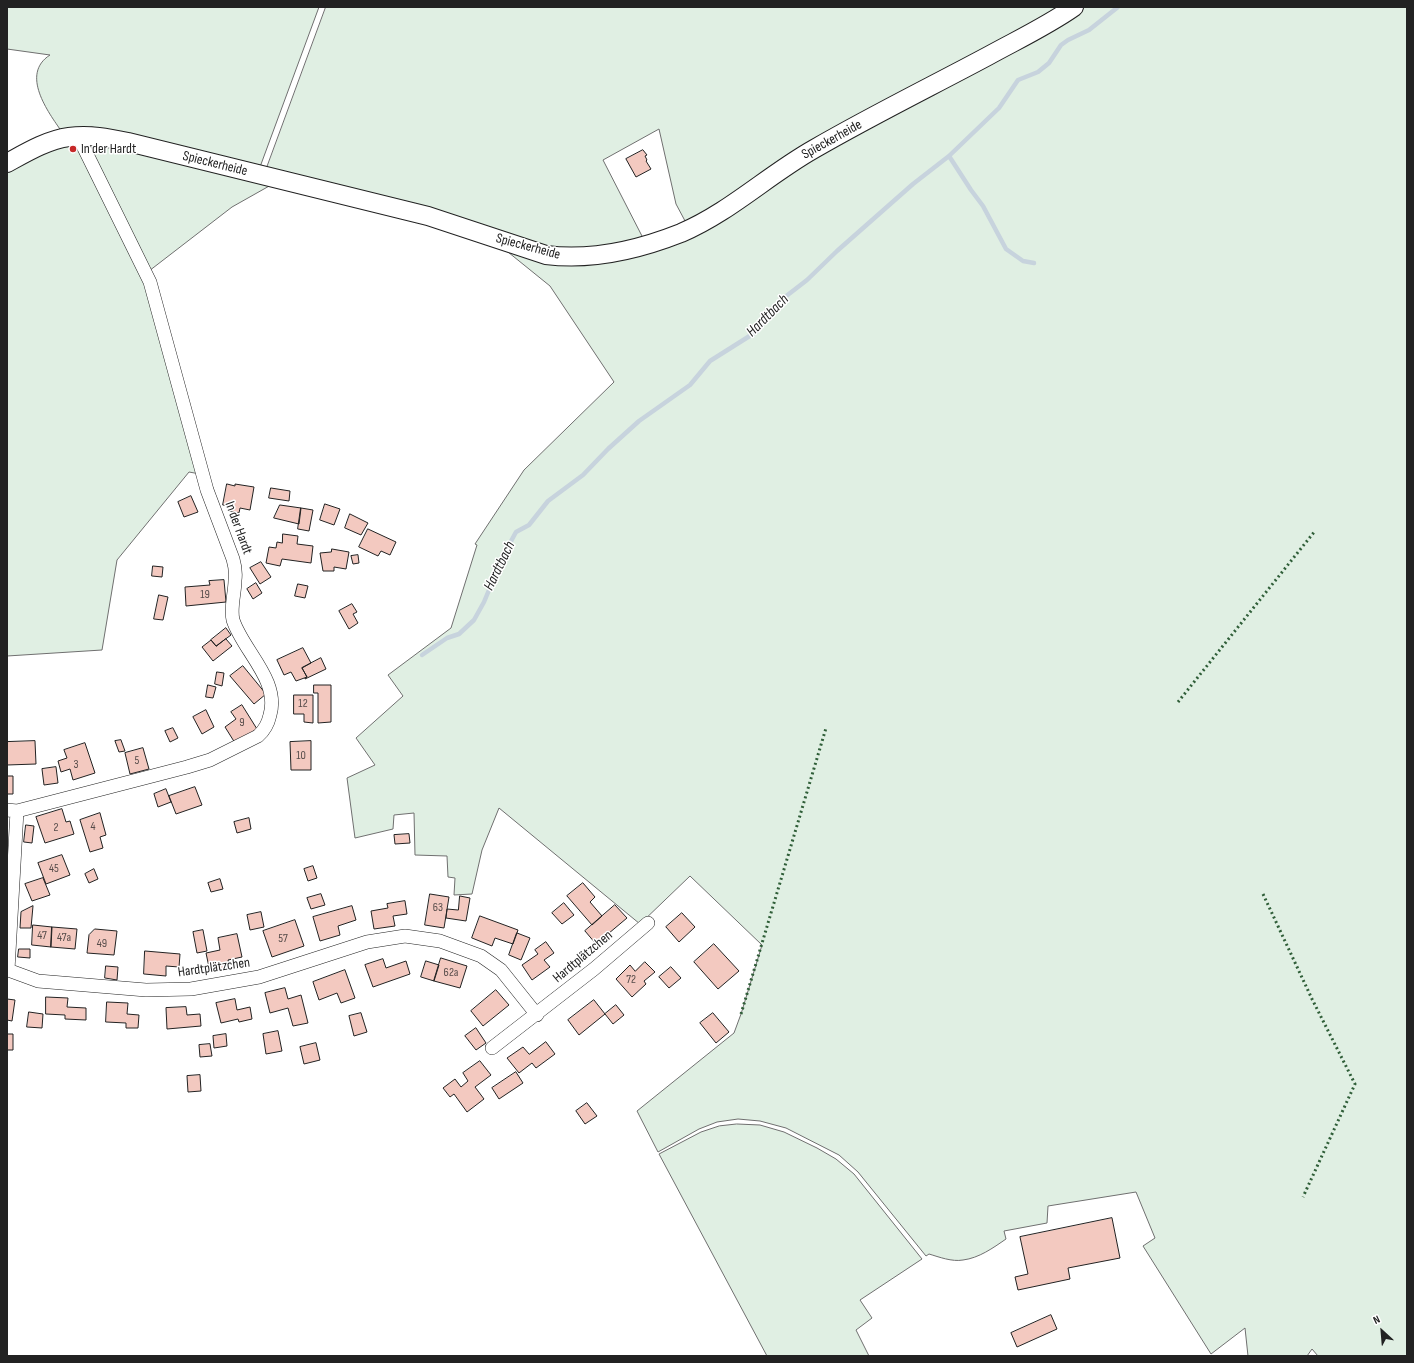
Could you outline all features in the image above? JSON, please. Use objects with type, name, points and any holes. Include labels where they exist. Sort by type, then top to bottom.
[{"type":"main road","name":"Spieckerheide","points":[[7,163],[49,142],[78,136],[102,137],[128,142],[420,214],[546,255],[586,257],[621,252],[658,242],[708,220],[813,149],[1011,44],[1074,7]]},
{"type":"street","name":"In der Hardt","points":[[12,811],[210,760],[258,736],[264,731],[268,724],[272,711],[272,699],[268,683],[233,619],[235,581],[233,559],[207,490],[150,282],[78,136]]},
{"type":"street","name":"Hardtplätzchen","points":[[12,811],[8,970],[38,981],[146,990],[191,989],[260,977],[367,942],[405,936],[440,941],[481,956],[501,970],[537,1015]]},
{"type":"street","name":"Hardtplätzchen","points":[[492,1048],[594,970],[648,923]]},
{"type":"green space","points":[[7,7],[319,7],[260,167],[178,146],[92,127],[62,132],[44,104],[37,82],[37,72],[41,63],[50,55],[7,49]]},
{"type":"green space","points":[[326,7],[1407,7],[1407,1356],[1318,1356],[1312,1349],[1307,1356],[1248,1356],[1245,1328],[1211,1354],[1143,1246],[1155,1238],[1136,1192],[1048,1206],[1047,1223],[1004,1231],[1006,1239],[991,1249],[969,1259],[954,1260],[929,1254],[926,1256],[858,1172],[839,1155],[786,1128],[760,1121],[738,1119],[717,1122],[699,1129],[658,1152],[637,1111],[734,1033],[762,945],[690,876],[640,924],[499,808],[482,850],[472,894],[454,895],[455,878],[448,877],[447,856],[415,855],[414,813],[394,815],[393,829],[355,838],[347,778],[375,765],[356,738],[403,696],[388,675],[451,628],[477,545],[475,544],[524,470],[614,382],[550,286],[503,248],[547,261],[692,234],[676,204],[659,129],[603,160],[643,238],[615,245],[565,251],[265,173]]},
{"type":"green space","points":[[75,141],[138,260],[200,474],[189,472],[117,560],[102,650],[7,656],[7,172],[43,151]]},
{"type":"green space","points":[[84,142],[128,147],[271,185],[232,207],[149,271]]},
{"type":"green space","points":[[737,1124],[760,1125],[784,1132],[836,1159],[854,1174],[922,1259],[860,1300],[872,1318],[856,1330],[869,1356],[767,1356],[659,1154],[701,1132],[719,1126]]},
{"type":"building","points":[[643,150],[647,155],[645,156],[646,161],[651,169],[636,177],[626,159]]},
{"type":"building","points":[[227,484],[254,487],[250,510],[240,508],[239,513],[228,511],[228,506],[223,505]]},
{"type":"building","points":[[271,488],[290,491],[289,501],[269,498]]},
{"type":"building","points":[[191,496],[198,512],[184,517],[178,502]]},
{"type":"building","points":[[325,504],[340,509],[334,525],[320,520]]},
{"type":"building","points":[[280,505],[301,508],[299,524],[274,518]]},
{"type":"building","points":[[301,508],[313,510],[309,531],[298,529]]},
{"type":"building","points":[[350,514],[368,523],[361,535],[345,528]]},
{"type":"building","points":[[368,529],[396,542],[390,555],[381,551],[378,556],[359,547]]},
{"type":"building","points":[[283,534],[298,536],[297,544],[313,546],[311,563],[282,559],[280,566],[266,563],[269,547],[276,548],[277,542],[282,543]]},
{"type":"building","points":[[332,549],[349,552],[346,569],[334,567],[334,571],[323,571],[320,553],[331,552]]},
{"type":"building","points":[[358,555],[359,563],[353,564],[351,556]]},
{"type":"building","points":[[261,562],[271,577],[260,584],[250,568]]},
{"type":"building","points":[[153,566],[163,567],[162,577],[152,576]]},
{"type":"building","points":[[224,580],[226,602],[186,606],[185,587],[210,585],[209,581]]},
{"type":"building","points":[[256,583],[262,593],[253,599],[247,589]]},
{"type":"building","points":[[298,584],[308,586],[305,598],[295,596]]},
{"type":"building","points":[[159,595],[168,597],[163,620],[154,619]]},
{"type":"building","points":[[352,604],[357,612],[353,614],[358,623],[349,629],[339,611]]},
{"type":"building","points":[[226,628],[231,635],[216,646],[211,640]]},
{"type":"building","points":[[226,639],[232,646],[213,661],[202,647],[211,640],[216,646]]},
{"type":"building","points":[[303,648],[311,663],[302,668],[307,677],[296,681],[291,672],[284,675],[277,660]]},
{"type":"building","points":[[321,658],[326,669],[305,679],[307,677],[302,668]]},
{"type":"building","points":[[243,666],[266,694],[254,704],[230,676]]},
{"type":"building","points":[[217,672],[224,673],[222,686],[215,684]]},
{"type":"building","points":[[208,685],[216,687],[213,698],[206,697]]},
{"type":"building","points":[[314,685],[331,685],[331,722],[318,723],[318,693],[314,693]]},
{"type":"building","points":[[294,695],[313,695],[313,723],[304,722],[304,714],[294,714]]},
{"type":"building","points":[[242,705],[257,729],[235,743],[225,727],[236,719],[231,712]]},
{"type":"building","points":[[206,710],[214,727],[202,734],[193,717]]},
{"type":"building","points":[[173,728],[178,738],[170,742],[165,731]]},
{"type":"building","points":[[121,740],[125,751],[119,752],[115,741]]},
{"type":"building","points":[[35,741],[36,764],[7,765],[7,742]]},
{"type":"building","points":[[311,741],[311,770],[291,770],[290,742]]},
{"type":"building","points":[[85,743],[95,773],[73,780],[70,769],[61,772],[58,761],[67,758],[64,750]]},
{"type":"building","points":[[143,748],[149,769],[130,774],[125,753]]},
{"type":"building","points":[[56,767],[58,783],[44,785],[42,769]]},
{"type":"building","points":[[7,776],[13,776],[13,794],[7,794]]},
{"type":"building","points":[[195,787],[202,805],[176,814],[169,796]]},
{"type":"building","points":[[166,789],[171,802],[158,807],[154,794]]},
{"type":"building","points":[[62,809],[66,822],[70,821],[74,834],[45,843],[36,817]]},
{"type":"building","points":[[100,813],[106,835],[100,837],[103,848],[90,852],[80,820]]},
{"type":"building","points":[[249,818],[251,829],[237,833],[234,822]]},
{"type":"building","points":[[26,825],[34,826],[32,843],[24,842]]},
{"type":"building","points":[[409,834],[410,843],[395,844],[394,835]]},
{"type":"building","points":[[62,855],[70,875],[46,884],[38,863]]},
{"type":"building","points":[[313,866],[317,878],[308,881],[304,869]]},
{"type":"building","points":[[94,869],[98,879],[89,883],[85,874]]},
{"type":"building","points":[[43,878],[50,895],[32,901],[25,884]]},
{"type":"building","points":[[220,879],[223,889],[211,892],[208,883]]},
{"type":"building","points":[[583,883],[595,897],[590,902],[602,916],[592,925],[567,896]]},
{"type":"building","points":[[321,894],[325,905],[311,909],[307,898]]},
{"type":"building","points":[[430,894],[449,897],[444,928],[425,925]]},
{"type":"building","points":[[460,896],[470,898],[466,921],[446,918],[447,909],[458,910]]},
{"type":"building","points":[[405,901],[407,914],[393,916],[395,926],[374,929],[371,911],[388,908],[387,904]]},
{"type":"building","points":[[564,903],[574,915],[562,924],[552,913]]},
{"type":"building","points":[[615,905],[627,918],[596,944],[585,931]]},
{"type":"building","points":[[33,906],[31,928],[20,928],[21,912]]},
{"type":"building","points":[[352,906],[356,920],[338,926],[340,935],[320,941],[313,917]]},
{"type":"building","points":[[261,912],[264,927],[250,930],[247,915]]},
{"type":"building","points":[[682,913],[695,927],[679,942],[666,927]]},
{"type":"building","points":[[480,916],[518,930],[513,944],[495,938],[492,946],[472,938]]},
{"type":"building","points":[[295,920],[304,946],[272,957],[263,931]]},
{"type":"building","points":[[33,925],[52,927],[51,947],[32,945]]},
{"type":"building","points":[[52,927],[77,929],[75,949],[51,947]]},
{"type":"building","points":[[95,929],[117,931],[114,955],[87,953],[89,935]]},
{"type":"building","points":[[203,930],[207,951],[197,953],[193,932]]},
{"type":"building","points":[[517,933],[530,938],[521,960],[509,955]]},
{"type":"building","points":[[237,934],[242,957],[228,960],[230,967],[210,972],[206,953],[220,950],[218,938]]},
{"type":"building","points":[[546,942],[554,953],[544,960],[550,967],[532,980],[522,965],[538,954],[535,950]]},
{"type":"building","points":[[714,944],[739,971],[718,989],[694,962]]},
{"type":"building","points":[[19,949],[30,949],[30,958],[18,957]]},
{"type":"building","points":[[145,951],[180,954],[179,967],[166,966],[166,976],[144,974]]},
{"type":"building","points":[[441,958],[467,966],[460,988],[434,981]]},
{"type":"building","points":[[383,959],[386,968],[406,961],[410,974],[373,987],[365,965]]},
{"type":"building","points":[[426,961],[439,965],[434,981],[421,977]]},
{"type":"building","points":[[645,962],[655,972],[644,981],[646,984],[632,997],[616,979],[630,965],[635,971]]},
{"type":"building","points":[[106,966],[118,967],[117,980],[105,978]]},
{"type":"building","points":[[671,967],[681,978],[669,988],[659,977]]},
{"type":"building","points":[[345,970],[355,998],[341,1003],[337,993],[319,1000],[313,982]]},
{"type":"building","points":[[285,988],[288,999],[301,995],[308,1023],[293,1026],[288,1008],[270,1013],[265,993]]},
{"type":"building","points":[[496,990],[509,1005],[483,1026],[471,1011]]},
{"type":"building","points":[[46,997],[68,998],[67,1007],[86,1008],[86,1020],[65,1019],[65,1015],[46,1014]]},
{"type":"building","points":[[7,999],[15,1000],[12,1021],[7,1020]]},
{"type":"building","points":[[235,999],[237,1010],[250,1007],[252,1019],[239,1022],[238,1019],[221,1023],[216,1003]]},
{"type":"building","points":[[594,1000],[605,1014],[579,1035],[568,1020]]},
{"type":"building","points":[[107,1002],[128,1003],[127,1014],[139,1015],[138,1028],[126,1028],[126,1023],[106,1022]]},
{"type":"building","points":[[616,1005],[624,1015],[613,1024],[605,1014]]},
{"type":"building","points":[[186,1007],[187,1015],[200,1014],[201,1026],[167,1029],[166,1008]]},
{"type":"building","points":[[29,1012],[43,1014],[42,1028],[27,1027]]},
{"type":"building","points":[[361,1013],[367,1032],[354,1036],[349,1016]]},
{"type":"building","points":[[713,1013],[729,1032],[716,1043],[700,1023]]},
{"type":"building","points":[[476,1028],[486,1043],[476,1050],[465,1036]]},
{"type":"building","points":[[278,1031],[282,1051],[266,1054],[263,1034]]},
{"type":"building","points":[[7,1034],[13,1034],[13,1050],[7,1050]]},
{"type":"building","points":[[226,1034],[227,1046],[214,1048],[213,1036]]},
{"type":"building","points":[[546,1042],[555,1054],[536,1068],[532,1063],[519,1073],[507,1058],[523,1047],[529,1054]]},
{"type":"building","points":[[316,1043],[320,1060],[304,1064],[300,1047]]},
{"type":"building","points":[[210,1044],[212,1056],[200,1057],[199,1045]]},
{"type":"building","points":[[480,1061],[491,1075],[475,1087],[484,1099],[467,1112],[454,1094],[450,1097],[443,1088],[455,1079],[461,1087],[468,1081],[463,1073]]},
{"type":"building","points":[[516,1072],[523,1083],[499,1099],[492,1088]]},
{"type":"building","points":[[200,1075],[201,1091],[188,1092],[187,1076]]},
{"type":"building","points":[[587,1103],[597,1116],[585,1124],[576,1111]]},
{"type":"building","points":[[1112,1218],[1120,1258],[1068,1268],[1070,1279],[1018,1290],[1015,1277],[1028,1274],[1020,1237]]},
{"type":"building","points":[[1051,1315],[1057,1329],[1017,1347],[1011,1333]]},
{"type":"waterway","name":"Hardtbach","points":[[422,655],[447,638],[459,634],[474,620],[484,602],[504,554],[516,532],[529,525],[548,501],[583,475],[608,449],[639,421],[690,385],[710,361],[756,332],[785,297],[807,280],[837,251],[913,184],[949,156],[999,108],[1018,80],[1038,72],[1049,63],[1061,45],[1089,30],[1118,7]]},
{"type":"waterway","points":[[949,156],[983,206],[1006,249],[1023,261],[1034,263]]},
{"type":"hedge","points":[[1178,702],[1315,531]]},
{"type":"hedge","points":[[741,1014],[826,728]]},
{"type":"hedge","points":[[1263,894],[1312,999],[1355,1084],[1303,1197]]},
{"type":"place","name":"In der Hardt","points":[[73,149]]}]
